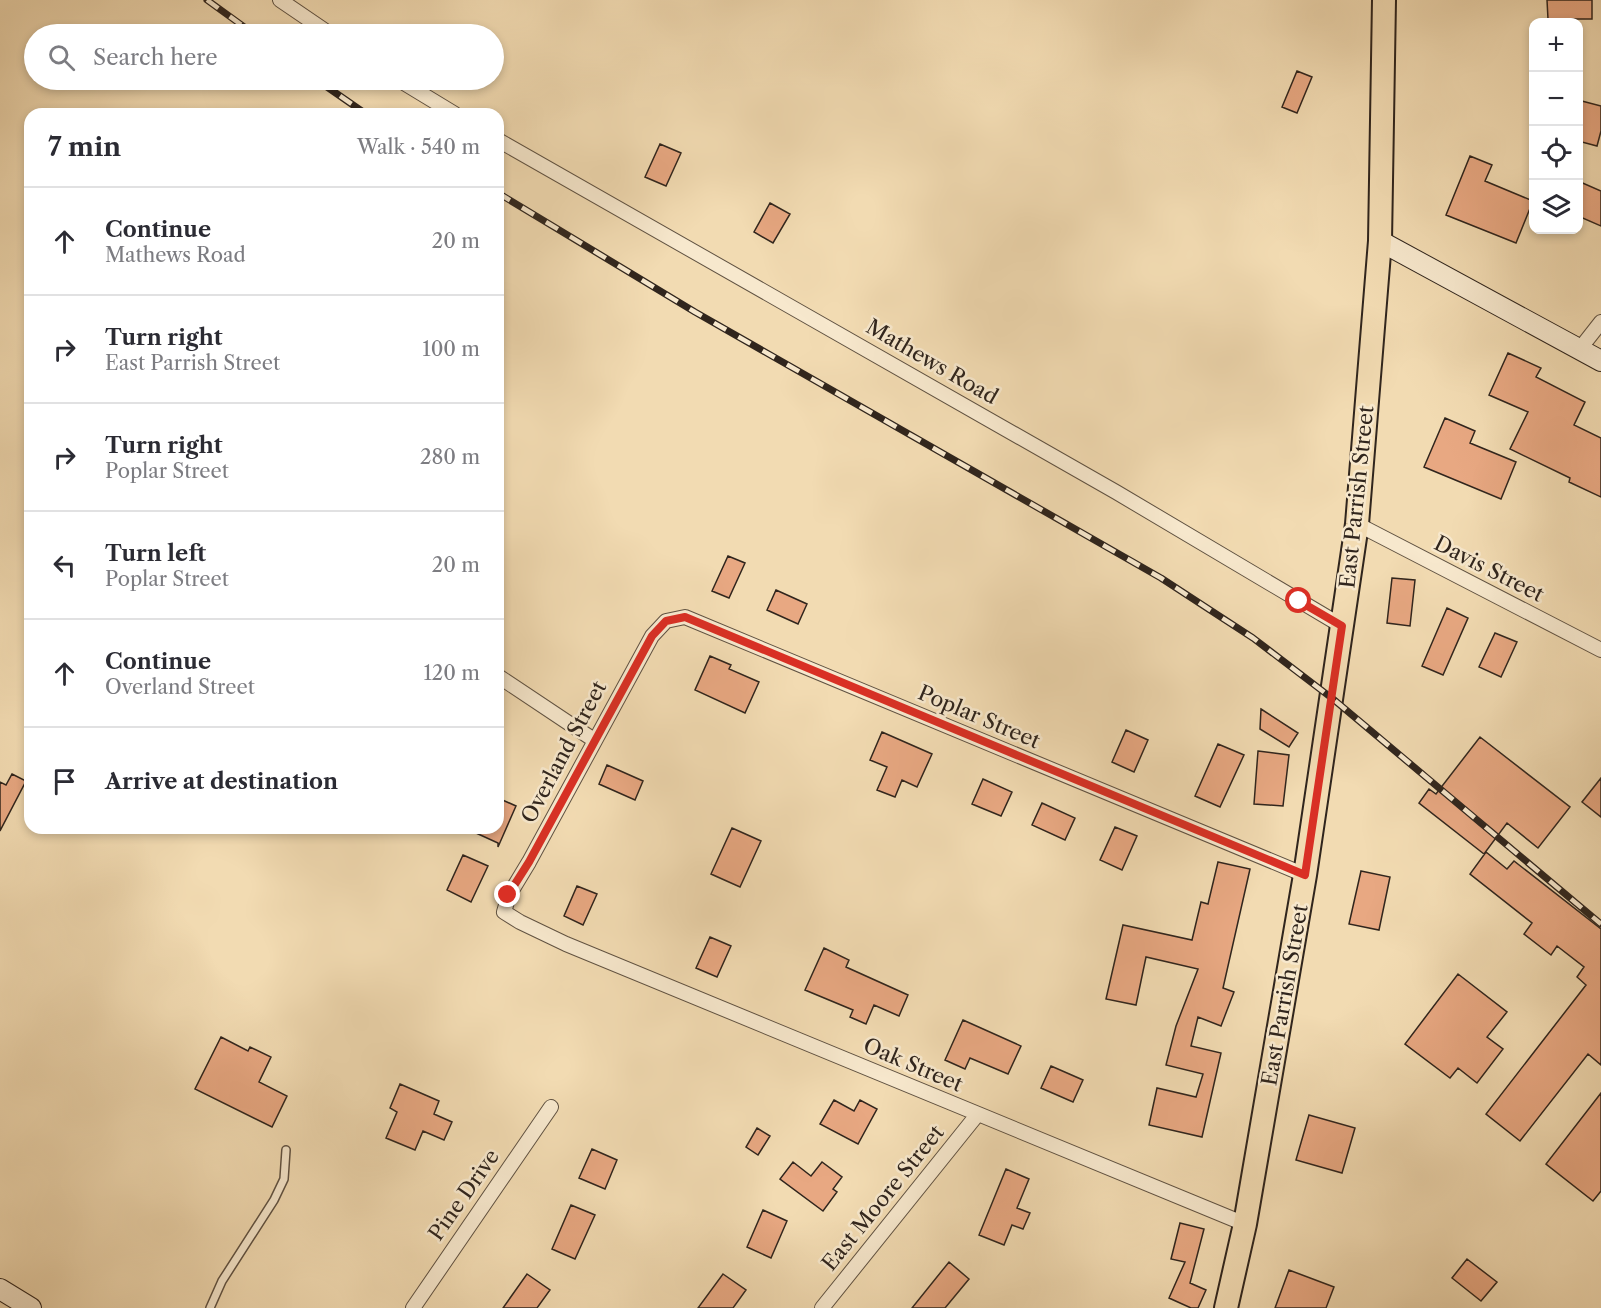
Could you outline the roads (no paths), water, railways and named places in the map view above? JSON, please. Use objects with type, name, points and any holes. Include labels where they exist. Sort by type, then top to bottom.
[{"type":"main road","name":"East Parrish Street","points":[[1226,1308],[1245,1224],[1305,875],[1358,524],[1380,241],[1384,0]]},
{"type":"street","points":[[280,0],[315,24]]},
{"type":"street","points":[[415,90],[445,108]]},
{"type":"street","name":"Mathews Road","points":[[504,143],[1106,486],[1342,626]]},
{"type":"street","points":[[1380,241],[1601,361]]},
{"type":"street","points":[[1579,350],[1601,322]]},
{"type":"street","name":"Davis Street","points":[[1358,524],[1601,650]]},
{"type":"street","name":"Poplar Street","points":[[646,647],[652,636],[666,621],[685,617],[1305,875]]},
{"type":"street","name":"Overland Street","points":[[566,944],[504,912],[508,895],[529,862],[646,647]]},
{"type":"street","points":[[504,680],[594,740]]},
{"type":"street","name":"Oak Street","points":[[566,944],[1245,1224]]},
{"type":"street","name":"Pine Drive","points":[[413,1308],[551,1107]]},
{"type":"street","name":"East Moore Street","points":[[822,1308],[977,1114]]},
{"type":"street","points":[[0,1289],[32,1308]]},
{"type":"lane","points":[[210,1308],[222,1281],[274,1200],[284,1179],[286,1150]]},
{"type":"railway","points":[[207,0],[240,24]]},
{"type":"railway","points":[[331,90],[357,108]]},
{"type":"railway","points":[[504,197],[695,312],[1161,578],[1253,638],[1333,699],[1601,924]]}]
